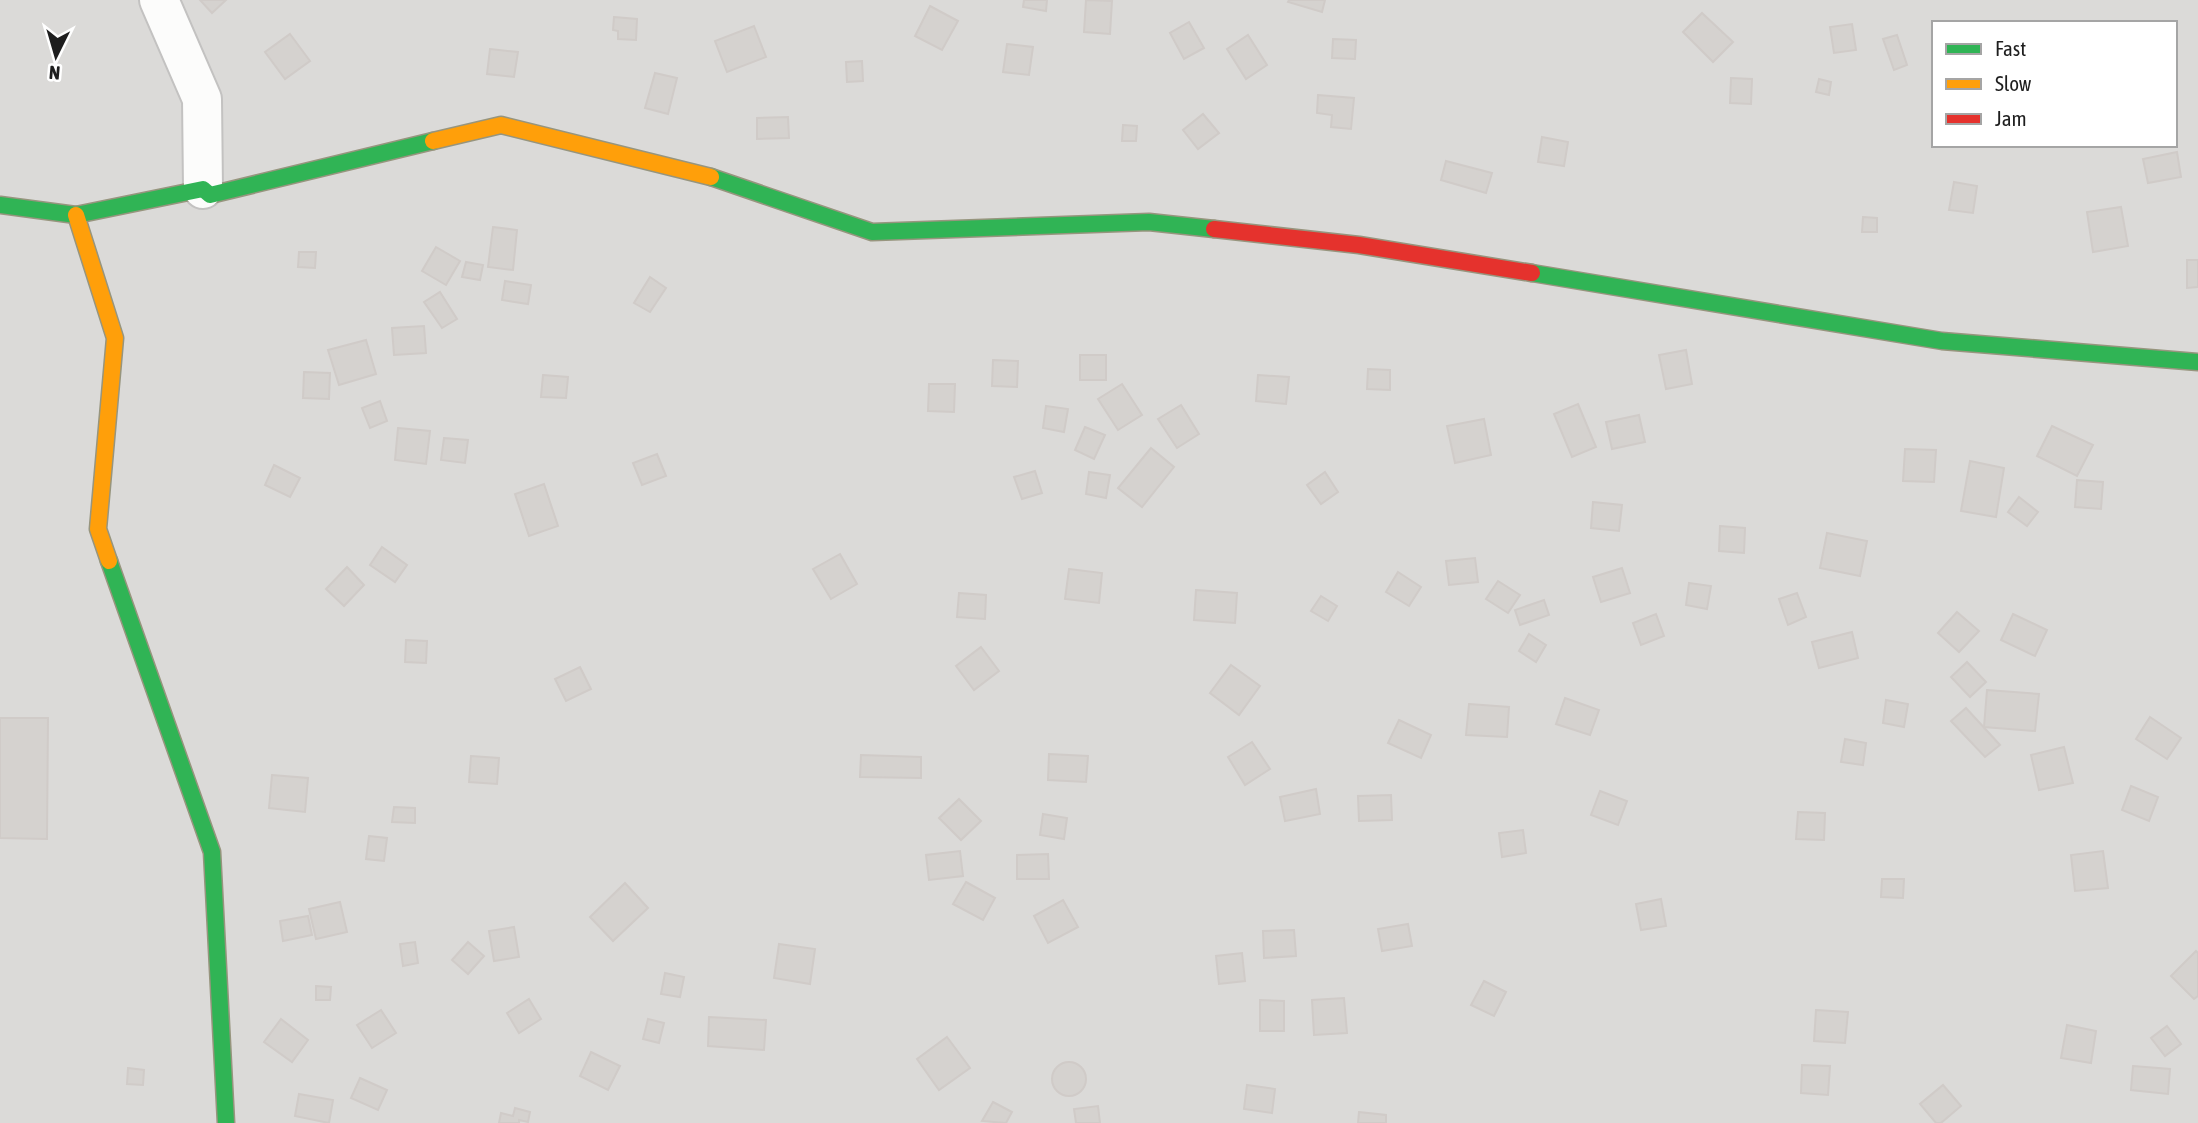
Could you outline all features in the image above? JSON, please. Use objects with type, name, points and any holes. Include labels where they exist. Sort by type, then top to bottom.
[{"type":"street","points":[[159,0],[202,99],[203,189],[210,195],[501,125],[700,173],[872,232],[1149,222],[1359,245],[1942,341],[2198,362]]},
{"type":"street","points":[[0,205],[76,215],[203,189]]},
{"type":"street","points":[[76,215],[115,338],[98,529],[212,852],[226,1123]]},
{"type":"shaded area","points":[[0,0],[2198,0],[2198,1123],[0,1123]]},
{"type":"building","points":[[200,0],[226,0],[212,13]]},
{"type":"building","points":[[1024,0],[1047,0],[1046,11],[1023,7]]},
{"type":"building","points":[[1086,0],[1112,1],[1110,34],[1084,32]]},
{"type":"building","points":[[1325,0],[1322,12],[1288,2]]},
{"type":"building","points":[[930,6],[958,21],[942,50],[915,36]]},
{"type":"building","points":[[1702,13],[1733,42],[1713,62],[1683,32]]},
{"type":"building","points":[[614,17],[637,19],[636,40],[618,39],[618,31],[613,30]]},
{"type":"building","points":[[1189,22],[1204,48],[1184,59],[1170,33]]},
{"type":"building","points":[[1852,24],[1856,50],[1834,53],[1830,27]]},
{"type":"building","points":[[754,26],[766,57],[727,72],[715,41]]},
{"type":"building","points":[[290,34],[310,61],[285,79],[265,52]]},
{"type":"building","points":[[1248,35],[1267,65],[1246,79],[1227,49]]},
{"type":"building","points":[[1897,35],[1907,65],[1894,70],[1883,39]]},
{"type":"building","points":[[1333,39],[1356,40],[1355,59],[1332,58]]},
{"type":"building","points":[[1007,44],[1033,47],[1029,75],[1003,72]]},
{"type":"building","points":[[490,49],[518,52],[514,77],[487,74]]},
{"type":"building","points":[[862,61],[863,81],[847,82],[846,62]]},
{"type":"building","points":[[655,73],[677,78],[668,114],[645,108]]},
{"type":"building","points":[[1731,78],[1752,79],[1751,104],[1730,103]]},
{"type":"building","points":[[1819,79],[1831,82],[1829,95],[1816,92]]},
{"type":"building","points":[[1318,95],[1354,98],[1351,129],[1331,127],[1332,115],[1317,113]]},
{"type":"building","points":[[1203,114],[1219,133],[1198,149],[1183,130]]},
{"type":"building","points":[[788,117],[789,138],[757,139],[757,118]]},
{"type":"building","points":[[1123,125],[1137,126],[1136,141],[1122,141]]},
{"type":"building","points":[[1542,137],[1568,142],[1564,166],[1538,162]]},
{"type":"building","points":[[2177,152],[2181,177],[2148,183],[2143,159]]},
{"type":"building","points":[[1446,161],[1492,173],[1486,193],[1441,180]]},
{"type":"building","points":[[1954,182],[1977,186],[1973,213],[1949,210]]},
{"type":"building","points":[[2121,207],[2128,246],[2093,252],[2087,212]]},
{"type":"building","points":[[1863,217],[1877,218],[1877,232],[1862,232]]},
{"type":"building","points":[[493,227],[517,230],[513,270],[488,267]]},
{"type":"building","points":[[436,247],[460,261],[446,285],[422,271]]},
{"type":"building","points":[[299,252],[316,252],[315,268],[298,267]]},
{"type":"building","points":[[2187,260],[2198,260],[2198,287],[2187,288]]},
{"type":"building","points":[[466,262],[483,265],[480,280],[462,277]]},
{"type":"building","points":[[650,277],[666,288],[650,312],[634,303]]},
{"type":"building","points":[[505,281],[531,285],[528,304],[502,300]]},
{"type":"building","points":[[440,292],[457,319],[442,328],[424,302]]},
{"type":"building","points":[[424,326],[426,353],[394,355],[392,328]]},
{"type":"building","points":[[366,340],[376,374],[339,385],[328,350]]},
{"type":"building","points":[[1686,350],[1692,384],[1666,389],[1659,355]]},
{"type":"building","points":[[1080,355],[1106,355],[1106,380],[1080,380]]},
{"type":"building","points":[[993,360],[1018,361],[1017,387],[992,386]]},
{"type":"building","points":[[1368,369],[1390,370],[1390,390],[1367,389]]},
{"type":"building","points":[[304,372],[330,373],[329,399],[303,398]]},
{"type":"building","points":[[543,375],[568,377],[566,398],[541,397]]},
{"type":"building","points":[[1258,375],[1289,377],[1286,404],[1256,401]]},
{"type":"building","points":[[929,384],[955,384],[954,412],[928,411]]},
{"type":"building","points":[[1122,384],[1142,415],[1118,430],[1098,399]]},
{"type":"building","points":[[380,401],[387,421],[370,428],[362,408]]},
{"type":"building","points":[[1578,404],[1596,447],[1572,457],[1554,414]]},
{"type":"building","points":[[1181,405],[1199,434],[1177,448],[1158,419]]},
{"type":"building","points":[[1046,406],[1068,409],[1064,432],[1043,428]]},
{"type":"building","points":[[1639,415],[1645,442],[1612,449],[1606,422]]},
{"type":"building","points":[[1484,419],[1491,455],[1455,463],[1447,426]]},
{"type":"building","points":[[2052,426],[2093,445],[2077,476],[2037,456]]},
{"type":"building","points":[[1085,427],[1105,435],[1094,459],[1075,450]]},
{"type":"building","points":[[398,428],[430,431],[426,464],[395,460]]},
{"type":"building","points":[[444,438],[468,440],[465,463],[441,460]]},
{"type":"building","points":[[1151,448],[1174,467],[1142,507],[1118,488]]},
{"type":"building","points":[[1905,449],[1936,450],[1934,482],[1903,481]]},
{"type":"building","points":[[657,454],[666,476],[642,485],[633,463]]},
{"type":"building","points":[[1970,461],[2004,468],[1996,517],[1961,511]]},
{"type":"building","points":[[274,465],[300,478],[290,497],[265,485]]},
{"type":"building","points":[[1035,471],[1042,493],[1022,499],[1014,477]]},
{"type":"building","points":[[1089,472],[1110,475],[1106,498],[1086,494]]},
{"type":"building","points":[[1325,472],[1338,492],[1321,504],[1307,485]]},
{"type":"building","points":[[2077,480],[2103,482],[2101,509],[2075,507]]},
{"type":"building","points":[[544,484],[558,526],[529,536],[515,494]]},
{"type":"building","points":[[2019,497],[2038,512],[2027,526],[2008,512]]},
{"type":"building","points":[[1593,502],[1622,505],[1619,531],[1591,528]]},
{"type":"building","points":[[1720,526],[1745,528],[1744,553],[1719,551]]},
{"type":"building","points":[[1827,533],[1867,541],[1860,576],[1820,568]]},
{"type":"building","points":[[382,547],[407,565],[395,582],[370,565]]},
{"type":"building","points":[[840,554],[857,584],[831,599],[813,569]]},
{"type":"building","points":[[1475,558],[1478,582],[1449,585],[1446,561]]},
{"type":"building","points":[[347,567],[364,585],[344,606],[326,589]]},
{"type":"building","points":[[1622,568],[1630,593],[1601,602],[1593,577]]},
{"type":"building","points":[[1069,569],[1102,573],[1099,603],[1065,599]]},
{"type":"building","points":[[1398,572],[1421,587],[1409,606],[1386,592]]},
{"type":"building","points":[[1498,581],[1520,595],[1508,613],[1486,599]]},
{"type":"building","points":[[1689,583],[1711,586],[1707,609],[1686,605]]},
{"type":"building","points":[[1196,590],[1237,593],[1235,623],[1194,620]]},
{"type":"building","points":[[959,593],[986,595],[985,619],[957,617]]},
{"type":"building","points":[[1797,593],[1806,617],[1788,625],[1779,599]]},
{"type":"building","points":[[1321,596],[1337,606],[1328,621],[1311,611]]},
{"type":"building","points":[[1544,600],[1549,615],[1520,625],[1515,610]]},
{"type":"building","points":[[1957,612],[1979,631],[1959,652],[1938,633]]},
{"type":"building","points":[[1656,614],[1664,636],[1641,645],[1633,623]]},
{"type":"building","points":[[2013,614],[2047,630],[2035,656],[2001,640]]},
{"type":"building","points":[[1852,632],[1858,658],[1819,668],[1812,642]]},
{"type":"building","points":[[1529,634],[1546,645],[1536,662],[1519,651]]},
{"type":"building","points":[[406,640],[427,641],[426,663],[405,662]]},
{"type":"building","points":[[981,647],[999,671],[974,690],[956,666]]},
{"type":"building","points":[[1967,662],[1986,682],[1970,697],[1951,677]]},
{"type":"building","points":[[1231,665],[1260,686],[1239,715],[1210,693]]},
{"type":"building","points":[[580,667],[591,689],[566,701],[555,679]]},
{"type":"building","points":[[1987,690],[2039,694],[2035,731],[1984,727]]},
{"type":"building","points":[[1565,698],[1599,710],[1590,735],[1556,724]]},
{"type":"building","points":[[1886,700],[1908,704],[1904,727],[1883,723]]},
{"type":"building","points":[[1469,704],[1509,707],[1507,737],[1466,735]]},
{"type":"building","points":[[1966,708],[2000,745],[1985,757],[1951,721]]},
{"type":"building","points":[[2150,717],[2181,738],[2167,759],[2136,739]]},
{"type":"building","points":[[0,718],[48,718],[47,839],[0,838]]},
{"type":"building","points":[[1399,720],[1431,735],[1421,758],[1388,743]]},
{"type":"building","points":[[1845,739],[1866,743],[1863,765],[1841,762]]},
{"type":"building","points":[[1252,742],[1270,769],[1245,785],[1228,757]]},
{"type":"building","points":[[2064,747],[2073,783],[2039,790],[2031,755]]},
{"type":"building","points":[[1049,754],[1088,756],[1086,782],[1048,780]]},
{"type":"building","points":[[861,755],[921,757],[921,778],[860,777]]},
{"type":"building","points":[[471,756],[499,758],[497,784],[469,782]]},
{"type":"building","points":[[272,775],[308,778],[305,812],[269,808]]},
{"type":"building","points":[[2131,786],[2158,797],[2149,821],[2122,810]]},
{"type":"building","points":[[1316,789],[1320,814],[1285,821],[1280,797]]},
{"type":"building","points":[[1600,791],[1627,801],[1618,825],[1591,815]]},
{"type":"building","points":[[1391,795],[1392,820],[1359,821],[1358,796]]},
{"type":"building","points":[[959,799],[981,821],[961,840],[939,818]]},
{"type":"building","points":[[394,807],[415,808],[415,823],[392,822]]},
{"type":"building","points":[[1798,812],[1825,813],[1824,840],[1796,839]]},
{"type":"building","points":[[1043,814],[1067,818],[1064,839],[1040,835]]},
{"type":"building","points":[[1523,830],[1526,853],[1502,857],[1499,833]]},
{"type":"building","points":[[369,836],[387,838],[384,861],[366,859]]},
{"type":"building","points":[[960,851],[963,876],[929,880],[926,855]]},
{"type":"building","points":[[2103,851],[2108,888],[2075,891],[2071,855]]},
{"type":"building","points":[[1048,854],[1049,879],[1017,879],[1017,855]]},
{"type":"building","points":[[1882,879],[1904,879],[1903,898],[1881,897]]},
{"type":"building","points":[[966,882],[995,898],[983,920],[953,904]]},
{"type":"building","points":[[625,883],[648,908],[613,941],[590,917]]},
{"type":"building","points":[[1661,899],[1666,926],[1641,930],[1636,904]]},
{"type":"building","points":[[1063,900],[1078,927],[1048,943],[1034,916]]},
{"type":"building","points":[[340,902],[347,932],[316,939],[309,909]]},
{"type":"building","points":[[308,916],[312,935],[283,941],[280,921]]},
{"type":"building","points":[[1408,924],[1412,946],[1382,951],[1378,929]]},
{"type":"building","points":[[514,927],[519,957],[494,961],[489,931]]},
{"type":"building","points":[[1294,930],[1296,956],[1264,958],[1263,931]]},
{"type":"building","points":[[415,942],[418,963],[403,966],[400,944]]},
{"type":"building","points":[[468,942],[484,956],[468,974],[452,960]]},
{"type":"building","points":[[779,944],[815,949],[810,984],[774,978]]},
{"type":"building","points":[[2196,951],[2198,996],[2194,999],[2171,976]]},
{"type":"building","points":[[1242,953],[1245,981],[1219,984],[1216,956]]},
{"type":"building","points":[[665,973],[684,977],[680,997],[661,994]]},
{"type":"building","points":[[1484,981],[1506,992],[1494,1016],[1471,1005]]},
{"type":"building","points":[[316,986],[331,987],[330,1000],[316,1000]]},
{"type":"building","points":[[1344,998],[1347,1033],[1314,1035],[1312,1000]]},
{"type":"building","points":[[529,999],[541,1019],[519,1033],[507,1013]]},
{"type":"building","points":[[1260,1000],[1284,1001],[1284,1031],[1260,1031]]},
{"type":"building","points":[[381,1010],[396,1033],[372,1048],[357,1025]]},
{"type":"building","points":[[1816,1010],[1848,1012],[1845,1043],[1814,1041]]},
{"type":"building","points":[[709,1017],[766,1020],[764,1050],[708,1046]]},
{"type":"building","points":[[281,1019],[308,1040],[292,1062],[264,1042]]},
{"type":"building","points":[[648,1019],[664,1023],[659,1043],[643,1039]]},
{"type":"building","points":[[2067,1025],[2096,1031],[2091,1063],[2061,1058]]},
{"type":"building","points":[[2167,1026],[2181,1044],[2165,1056],[2151,1038]]},
{"type":"building","points":[[947,1037],[970,1068],[939,1090],[917,1059]]},
{"type":"building","points":[[591,1052],[620,1066],[608,1090],[580,1076]]},
{"type":"building","points":[[1069,1062],[1081,1067],[1086,1079],[1081,1091],[1069,1096],[1057,1091],[1052,1079],[1057,1067]]},
{"type":"building","points":[[1802,1065],[1830,1066],[1828,1095],[1801,1093]]},
{"type":"building","points":[[2133,1066],[2170,1069],[2168,1094],[2131,1090]]},
{"type":"building","points":[[128,1068],[144,1070],[143,1085],[127,1084]]},
{"type":"building","points":[[360,1078],[387,1090],[378,1110],[351,1098]]},
{"type":"building","points":[[1247,1085],[1275,1089],[1272,1113],[1244,1109]]},
{"type":"building","points":[[1943,1085],[1961,1106],[1941,1123],[1936,1123],[1920,1104]]},
{"type":"building","points":[[299,1094],[333,1100],[329,1123],[295,1116]]},
{"type":"building","points":[[993,1102],[1012,1112],[1006,1123],[982,1121]]},
{"type":"building","points":[[1098,1106],[1100,1123],[1076,1123],[1074,1109]]},
{"type":"building","points":[[515,1108],[530,1112],[528,1122],[519,1120],[519,1123],[499,1123],[501,1113],[513,1116]]},
{"type":"building","points":[[1359,1112],[1386,1115],[1386,1123],[1358,1123]]},
{"type":"traffic: fast","points":[[0,205],[76,215],[203,189],[210,195],[433,141]]},
{"type":"traffic: fast","points":[[711,177],[872,232],[1149,222],[1214,229]]},
{"type":"traffic: fast","points":[[1532,273],[1942,341],[2198,362]]},
{"type":"traffic: fast","points":[[109,561],[212,852],[226,1123]]},
{"type":"traffic: slow","points":[[433,141],[501,125],[711,177]]},
{"type":"traffic: slow","points":[[76,215],[115,338],[98,529],[109,561]]},
{"type":"traffic: jam","points":[[1214,229],[1359,245],[1532,273]]}]
